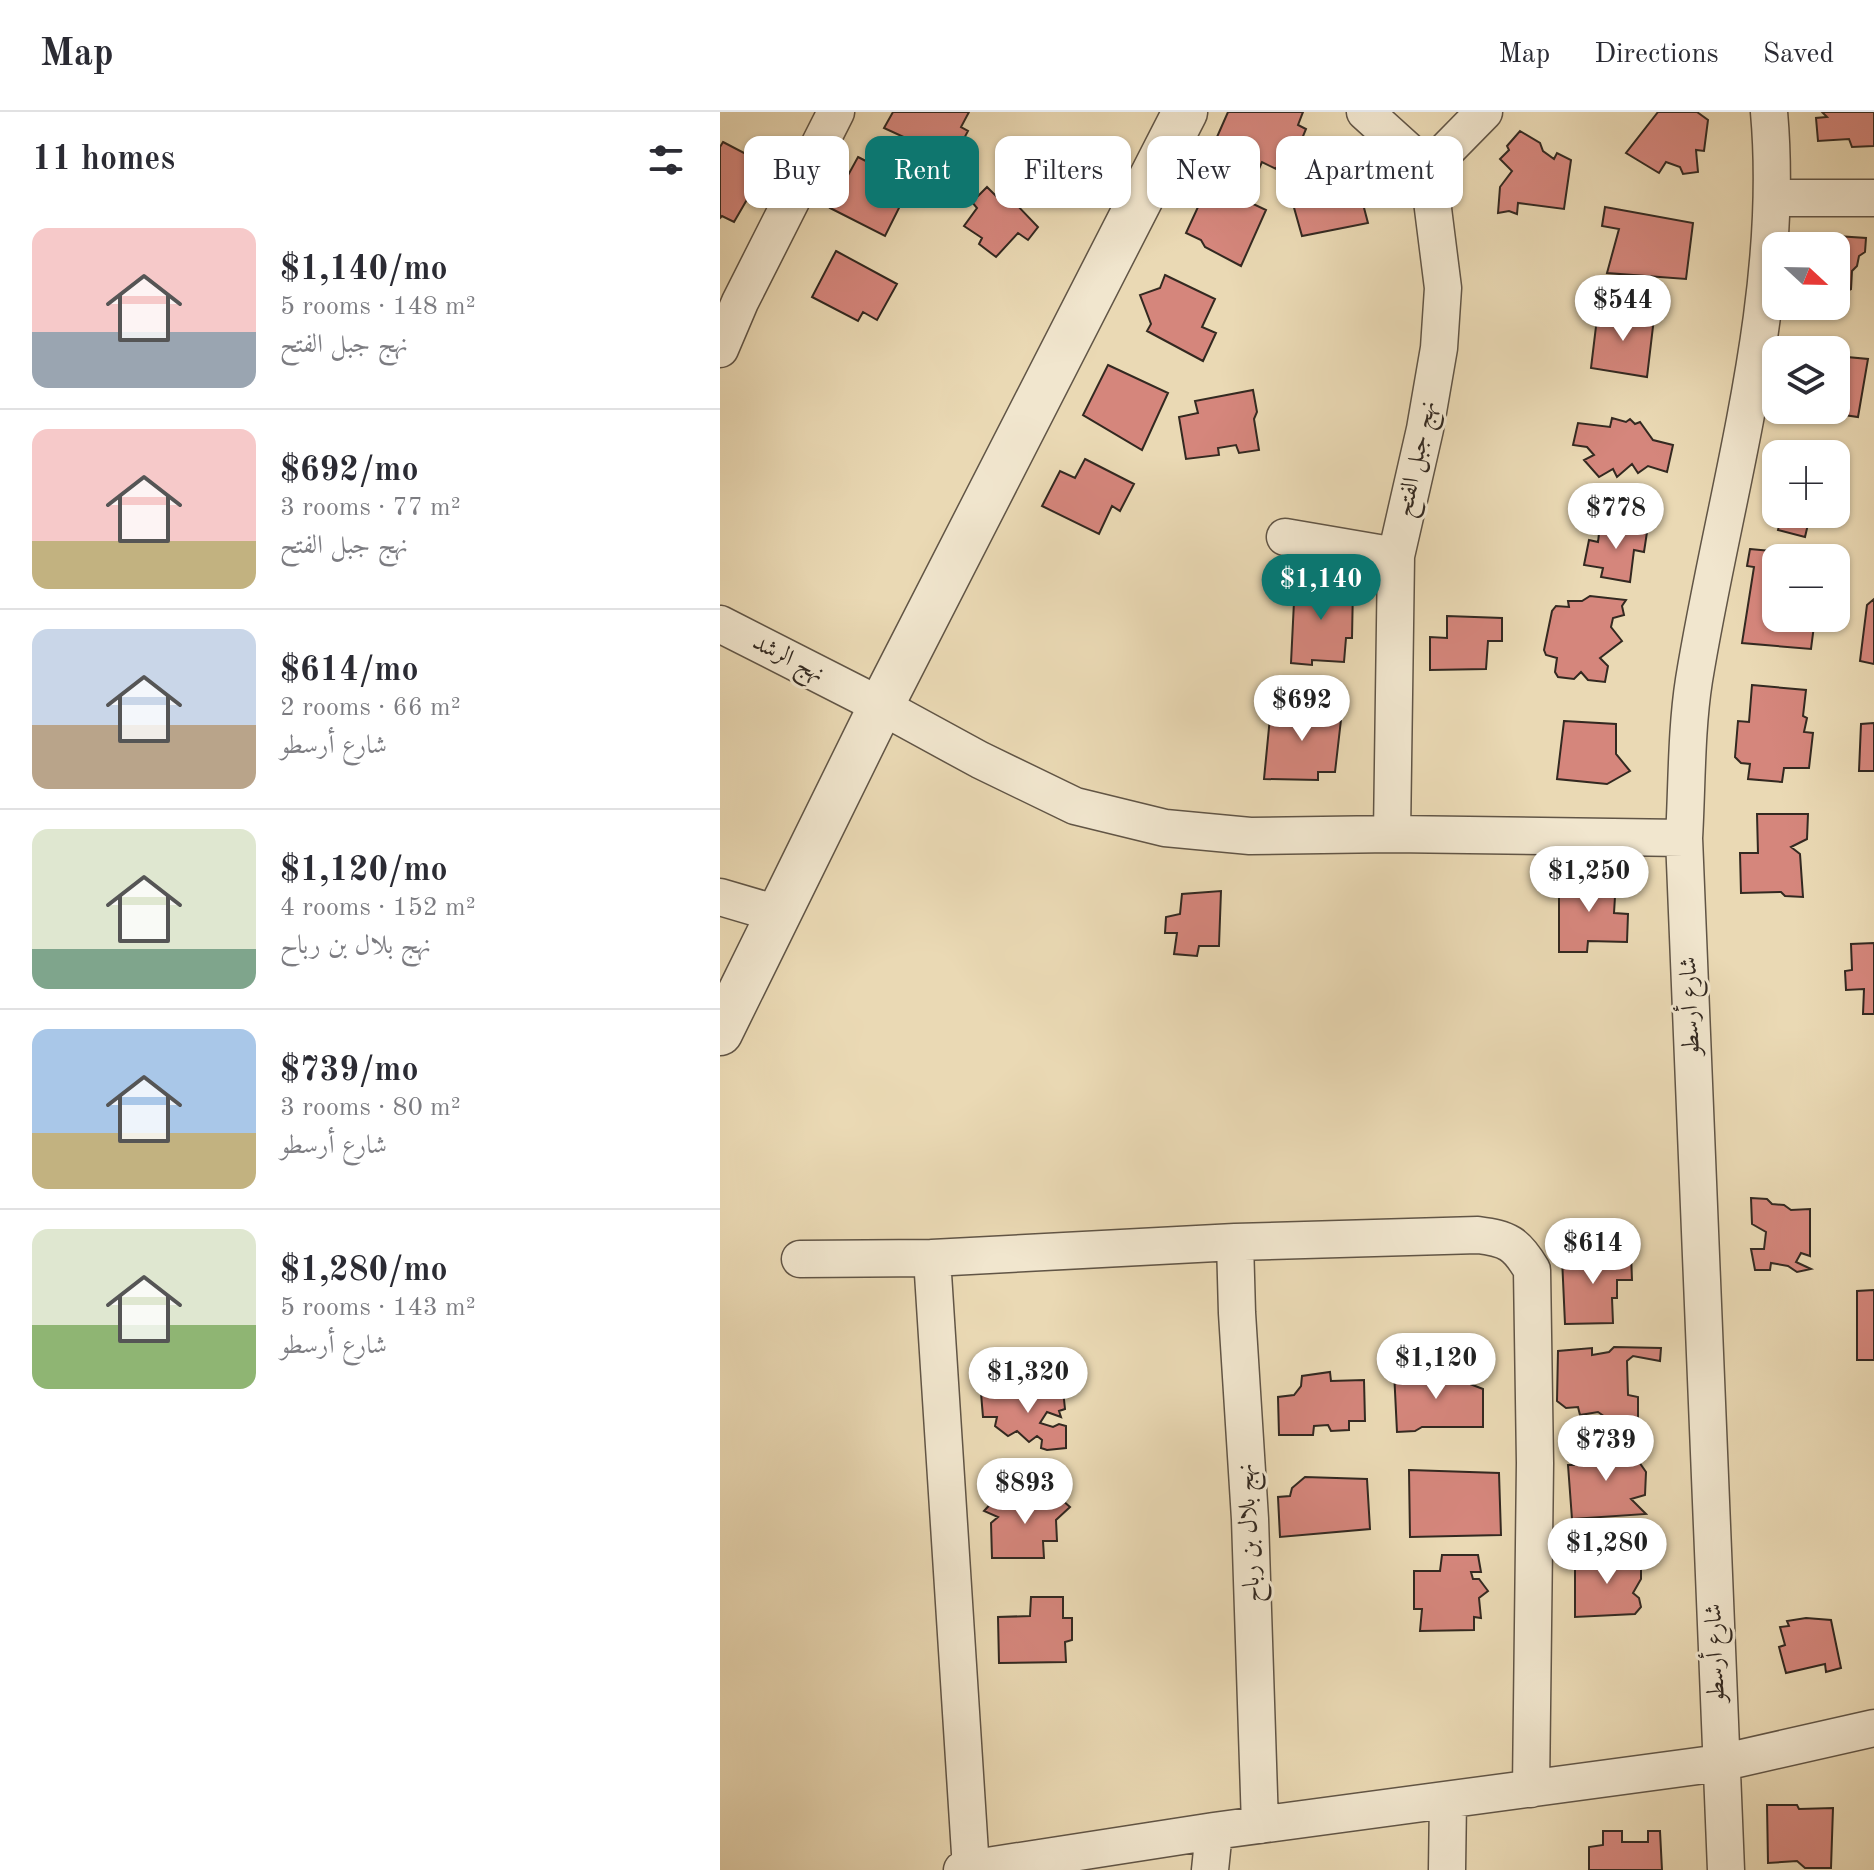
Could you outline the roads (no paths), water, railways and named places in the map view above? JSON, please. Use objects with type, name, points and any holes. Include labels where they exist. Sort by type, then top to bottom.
[{"type":"street","points":[[720,349],[730,301],[836,112]]},
{"type":"street","points":[[869,700],[939,539],[1158,112]]},
{"type":"street","points":[[720,965],[749,906],[869,700],[1185,112]]},
{"type":"street","points":[[1365,112],[1392,136]]},
{"type":"street","points":[[1460,136],[1484,112]]},
{"type":"street","name":"شارع أرسطو","points":[[1726,1870],[1684,838],[1693,685],[1716,556],[1754,378],[1773,198],[1769,112]]},
{"type":"street","points":[[1773,198],[1874,198]]},
{"type":"street","name":"نهج جبل الفتح","points":[[1392,834],[1396,556],[1425,429],[1439,348],[1443,288],[1433,208]]},
{"type":"street","points":[[1285,537],[1396,556]]},
{"type":"street","name":"نهج الرشد","points":[[720,624],[980,760],[1075,806],[1165,828],[1250,836],[1392,834],[1684,838]]},
{"type":"street","points":[[720,1033],[749,906]]},
{"type":"street","points":[[800,1259],[932,1258],[1235,1242],[1478,1235],[1510,1242],[1521,1251],[1532,1270],[1535,1463],[1531,1789]]},
{"type":"street","name":"نهج بلال بن رباح","points":[[1235,1242],[1250,1519],[1260,1825]]},
{"type":"street","points":[[932,1258],[971,1869]]},
{"type":"street","points":[[962,1870],[1214,1831],[1720,1763],[1874,1728]]},
{"type":"street","points":[[1447,1870],[1448,1800]]},
{"type":"street","points":[[1210,1870],[1214,1831]]}]
